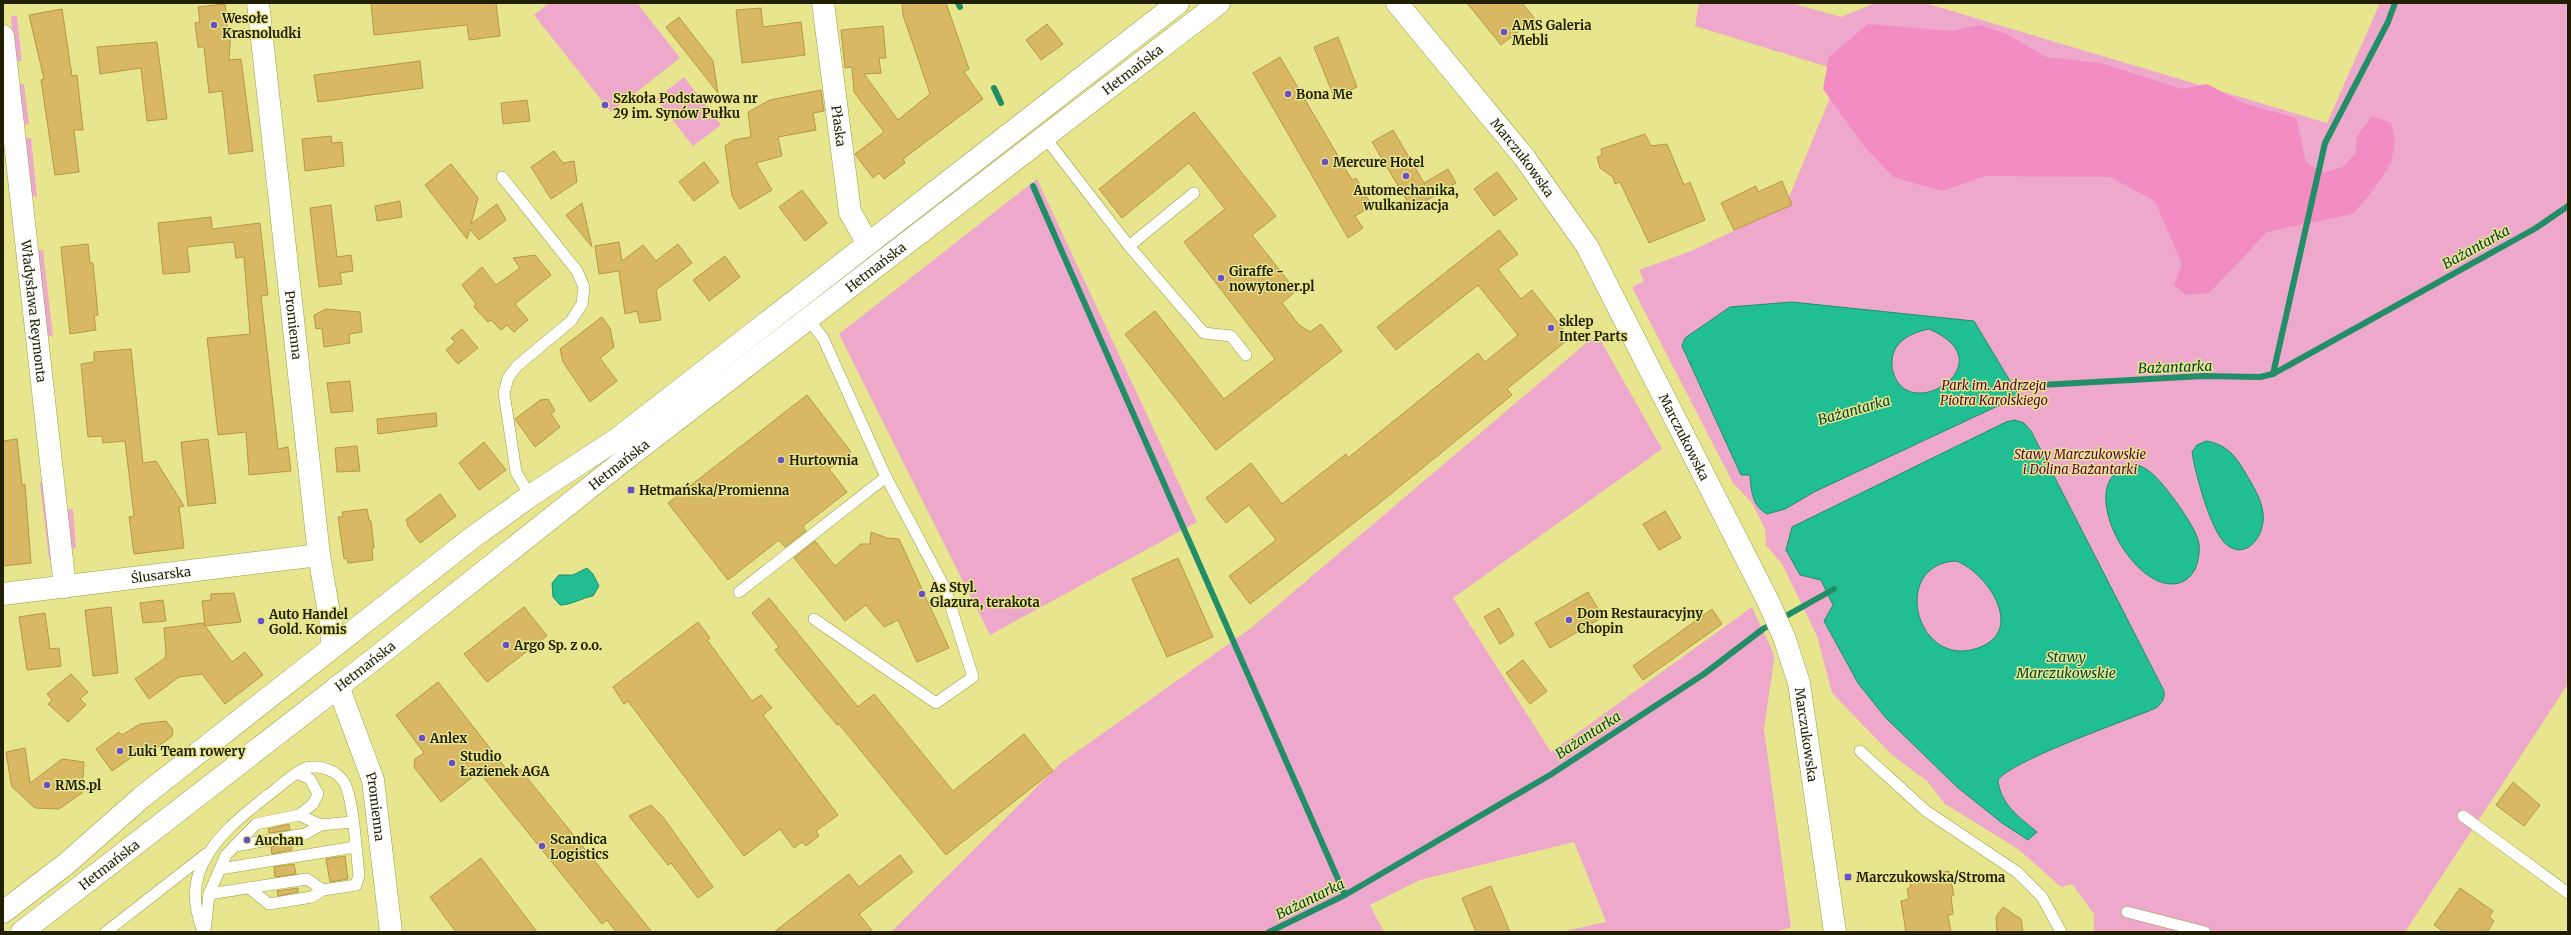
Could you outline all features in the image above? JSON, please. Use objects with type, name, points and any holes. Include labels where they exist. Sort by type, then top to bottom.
[{"type":"main road","name":"Promienna","points":[[258,3],[319,555],[331,625],[332,647],[338,686],[373,780],[391,932]]},
{"type":"main road","name":"Płaska","points":[[822,3],[850,212],[868,244]]},
{"type":"main road","name":"Hetmańska","points":[[3,912],[66,864],[142,797],[416,582],[530,496],[617,439],[1178,3]]},
{"type":"main road","name":"Hetmańska","points":[[22,932],[442,605],[622,461],[1219,3]]},
{"type":"main road","name":"Marczukowska","points":[[1397,3],[1524,157],[1587,246],[1768,601],[1784,637],[1802,698],[1818,824],[1835,932]]},
{"type":"main road","name":"Władysława Reymonta","points":[[3,36],[65,587]]},
{"type":"main road","name":"Ślusarska","points":[[3,594],[319,555]]},
{"type":"main road","points":[[416,582],[415,589],[420,600],[430,606],[442,605]]},
{"type":"main road","points":[[245,716],[253,716],[266,725],[267,741]]},
{"type":"lane","points":[[1044,136],[1129,246],[1204,334],[1231,336],[1246,355]]},
{"type":"lane","points":[[502,177],[577,271],[584,287],[582,304],[571,321],[517,366],[508,378],[504,393],[516,472],[530,496]]},
{"type":"lane","points":[[1129,246],[1194,193]]},
{"type":"lane","points":[[808,319],[823,338],[886,477],[945,588],[973,677],[936,703],[814,619]]},
{"type":"lane","points":[[739,592],[886,477]]},
{"type":"lane","points":[[1860,751],[1926,811],[2017,872],[2042,897],[2061,932]]},
{"type":"lane","points":[[204,932],[196,912],[194,892],[199,872],[210,852],[238,818],[297,773],[316,767],[336,774],[348,790],[354,846],[359,875],[356,885],[323,890],[312,898],[270,904],[249,888]]},
{"type":"lane","points":[[204,932],[209,894],[226,855],[256,824],[299,815],[312,804],[318,794],[310,779],[297,773]]},
{"type":"lane","points":[[299,815],[321,825]]},
{"type":"lane","points":[[2462,816],[2568,893]]},
{"type":"lane","points":[[235,846],[306,834],[321,825],[352,822]]},
{"type":"lane","points":[[220,869],[354,846]]},
{"type":"lane","points":[[106,932],[210,852]]},
{"type":"lane","points":[[209,894],[307,880],[323,890]]},
{"type":"lane","points":[[2127,912],[2205,932]]},
{"type":"green space","points":[[549,3],[637,3],[680,58],[611,112],[534,15]]},
{"type":"green space","name":"Stawy Marczukowskie i Dolina Bażantarki","points":[[1699,3],[1791,3],[1841,17],[1875,3],[1925,3],[2327,123],[2380,3],[2568,3],[2568,684],[2405,932],[2094,932],[2094,914],[2072,884],[2061,887],[2018,849],[1945,804],[1927,781],[1892,755],[1832,693],[1817,636],[1782,564],[1766,545],[1765,529],[1752,503],[1733,483],[1632,287],[1644,281],[1639,270],[1691,251],[1785,207],[1841,71],[1695,26]]},
{"type":"green space","points":[[11,16],[17,16],[22,61],[16,61]]},
{"type":"green space","points":[[684,77],[721,125],[693,146],[656,99]]},
{"type":"green space","points":[[21,84],[24,84],[29,125],[22,123],[18,87]]},
{"type":"green space","points":[[31,138],[37,197],[31,195],[24,140]]},
{"type":"green space","points":[[1037,179],[1197,522],[990,635],[839,334]]},
{"type":"green space","points":[[39,250],[43,250],[53,337],[46,334],[37,253]]},
{"type":"green space","points":[[1597,334],[1662,449],[1453,598],[1551,752],[1752,607],[1773,652],[1774,659],[1764,729],[1791,927],[1775,932],[1561,932],[1606,922],[1574,842],[1420,880],[1370,905],[1384,932],[891,932],[1061,763],[1251,628]]},
{"type":"green space","points":[[44,482],[56,559],[49,559],[40,483]]},
{"type":"green space","points":[[68,509],[73,509],[76,548],[70,549],[66,513]]},
{"type":"shaded area","points":[[1868,24],[1952,31],[1980,25],[2007,34],[2046,57],[2101,63],[2182,89],[2207,84],[2243,103],[2296,118],[2306,162],[2323,173],[2343,167],[2356,152],[2357,136],[2372,116],[2391,123],[2395,143],[2391,163],[2374,189],[2353,214],[2267,232],[2209,293],[2186,295],[2174,285],[2182,264],[2155,201],[2110,177],[1985,176],[1942,191],[1893,177],[1864,146],[1823,89],[1829,57]]},
{"type":"water","points":[[1792,302],[1974,321],[2019,396],[1814,492],[1785,509],[1767,514],[1758,507],[1755,502],[1750,475],[1741,475],[1682,346],[1685,338],[1730,307]],"holes":[[[1929,329],[1945,338],[1954,346],[1959,355],[1959,364],[1951,379],[1935,390],[1926,393],[1909,391],[1903,388],[1894,376],[1892,368],[1894,353],[1897,346],[1907,337]]]},
{"type":"water","name":"Stawy Marczukowskie","points":[[2015,420],[2024,423],[2031,431],[2164,691],[2163,701],[2156,708],[2071,741],[2024,762],[2007,772],[1998,780],[2003,796],[2012,810],[2037,832],[2028,840],[2002,823],[1957,787],[1885,717],[1858,683],[1824,621],[1833,605],[1821,580],[1800,575],[1786,550],[1792,527],[2006,422]],"holes":[[[1956,561],[1968,567],[1990,589],[1997,602],[2001,616],[2000,629],[1992,640],[1978,648],[1956,651],[1939,644],[1926,631],[1919,614],[1917,596],[1923,579],[1935,567]]]},
{"type":"water","points":[[2206,441],[2225,448],[2234,456],[2251,483],[2260,502],[2263,513],[2262,529],[2254,542],[2242,550],[2235,549],[2227,545],[2221,538],[2215,528],[2205,502],[2196,473],[2192,452],[2197,445]]},
{"type":"water","points":[[2136,464],[2155,476],[2169,492],[2183,512],[2197,537],[2199,544],[2198,560],[2193,572],[2185,581],[2179,583],[2164,583],[2148,575],[2134,562],[2122,546],[2112,527],[2107,508],[2106,491],[2114,474]]},
{"type":"water","points":[[587,568],[593,574],[599,586],[593,596],[569,604],[560,605],[553,597],[552,583],[559,575],[573,575]]},
{"type":"building","points":[[371,3],[496,3],[500,36],[469,40],[467,25],[374,35]]},
{"type":"building","points":[[902,3],[946,3],[969,69],[964,72],[983,99],[903,159],[905,163],[884,179],[879,173],[873,178],[855,154],[884,132],[854,92],[852,67],[845,68],[841,30],[883,26],[886,58],[879,58],[881,73],[864,74],[898,120],[930,94],[903,15]]},
{"type":"building","name":"AMS Galeria Mebli","points":[[1467,3],[1522,3],[1535,19],[1501,45]]},
{"type":"building","points":[[225,4],[228,31],[231,30],[229,60],[241,59],[253,151],[229,154],[222,91],[209,93],[204,47],[198,47],[195,23],[200,22],[198,7]]},
{"type":"building","points":[[761,8],[763,27],[801,22],[805,55],[742,63],[736,10]]},
{"type":"building","points":[[62,9],[72,76],[77,75],[83,130],[74,130],[79,172],[55,175],[41,80],[44,79],[29,15]]},
{"type":"building","points":[[679,17],[713,61],[718,93],[666,27]]},
{"type":"building","points":[[1047,24],[1063,44],[1041,60],[1026,40]]},
{"type":"building","points":[[1338,37],[1357,87],[1334,97],[1314,47]]},
{"type":"building","points":[[157,42],[167,119],[147,121],[141,68],[100,74],[97,47]]},
{"type":"building","name":"Mercure Hotel","points":[[1280,57],[1352,180],[1356,178],[1372,206],[1355,216],[1363,228],[1348,238],[1253,73]]},
{"type":"building","points":[[420,61],[423,88],[318,102],[314,75]]},
{"type":"building","points":[[821,90],[824,111],[813,113],[816,130],[778,137],[782,156],[756,163],[772,190],[740,209],[732,196],[725,146],[733,140],[751,137],[748,112],[770,100]]},
{"type":"building","points":[[527,100],[530,121],[503,124],[501,103]]},
{"type":"building","points":[[1194,112],[1276,216],[1252,235],[1296,291],[1282,303],[1299,325],[1310,332],[1321,324],[1342,351],[1216,450],[1125,334],[1155,311],[1224,399],[1275,359],[1184,242],[1225,209],[1189,163],[1122,218],[1099,189]]},
{"type":"building","name":"Automechanika, wulkanizacja","points":[[1393,130],[1424,183],[1448,169],[1456,183],[1412,209],[1372,142]]},
{"type":"building","points":[[1645,134],[1651,146],[1667,144],[1684,185],[1690,182],[1705,220],[1649,243],[1620,182],[1615,184],[1613,177],[1600,168],[1597,157],[1602,155],[1601,149]]},
{"type":"building","points":[[331,136],[332,143],[342,142],[344,166],[305,171],[302,139]]},
{"type":"building","points":[[554,151],[563,163],[574,161],[577,182],[551,199],[531,167]]},
{"type":"building","points":[[704,162],[719,182],[694,201],[679,182]]},
{"type":"building","points":[[451,164],[478,198],[471,224],[497,204],[506,220],[479,240],[470,229],[467,239],[425,185]]},
{"type":"building","points":[[1497,172],[1517,199],[1494,216],[1474,189]]},
{"type":"building","points":[[1782,181],[1792,205],[1734,230],[1721,203],[1756,186],[1758,192]]},
{"type":"building","points":[[802,190],[827,223],[805,241],[779,207]]},
{"type":"building","points":[[400,201],[402,217],[377,221],[375,206]]},
{"type":"building","points":[[582,203],[592,247],[566,215]]},
{"type":"building","points":[[331,205],[337,257],[351,255],[353,271],[340,273],[342,284],[319,287],[310,208]]},
{"type":"building","points":[[211,217],[212,229],[260,223],[268,295],[261,296],[278,449],[288,447],[291,471],[249,475],[246,432],[218,435],[207,338],[250,334],[244,257],[236,258],[234,242],[187,247],[190,272],[163,274],[158,223]]},
{"type":"building","points":[[1499,230],[1518,254],[1498,269],[1521,299],[1532,290],[1570,338],[1507,389],[1512,395],[1382,501],[1250,604],[1229,576],[1276,540],[1249,505],[1226,523],[1206,498],[1251,463],[1282,504],[1346,454],[1348,458],[1478,353],[1485,362],[1518,335],[1478,285],[1396,350],[1377,327]]},
{"type":"building","points":[[619,242],[622,261],[643,245],[656,261],[678,244],[692,263],[656,290],[661,320],[640,323],[637,311],[625,314],[619,271],[599,274],[595,246]]},
{"type":"building","points":[[88,244],[90,263],[93,263],[98,315],[94,316],[96,330],[70,334],[61,247]]},
{"type":"building","points":[[535,255],[551,275],[515,304],[528,320],[514,332],[507,325],[501,330],[491,320],[488,322],[474,307],[476,304],[462,285],[482,267],[496,285],[520,268],[513,258]]},
{"type":"building","points":[[725,256],[740,277],[709,301],[693,280]]},
{"type":"building","points":[[326,309],[360,312],[362,332],[349,334],[350,343],[324,347],[322,328],[316,329],[314,315]]},
{"type":"building","points":[[602,317],[610,328],[614,347],[600,358],[617,381],[590,402],[563,362],[560,349]]},
{"type":"building","points":[[462,329],[478,348],[458,364],[446,350],[455,342],[451,338]]},
{"type":"building","points":[[131,349],[143,463],[156,461],[184,506],[179,507],[184,548],[134,554],[129,517],[134,516],[125,441],[103,443],[102,436],[88,437],[81,364],[94,362],[94,352]]},
{"type":"building","points":[[350,381],[353,411],[331,413],[327,383]]},
{"type":"building","points":[[807,395],[851,452],[829,469],[847,492],[803,526],[806,531],[785,547],[779,540],[728,580],[668,503]]},
{"type":"building","points":[[548,399],[555,411],[551,414],[560,427],[535,447],[515,419],[540,400]]},
{"type":"building","points":[[436,413],[437,426],[378,434],[377,419]]},
{"type":"building","points":[[17,439],[22,485],[25,484],[31,563],[3,566],[3,441]]},
{"type":"building","points":[[208,439],[216,503],[188,506],[181,442]]},
{"type":"building","points":[[484,442],[506,470],[479,490],[459,463]]},
{"type":"building","points":[[357,446],[360,471],[337,472],[335,448]]},
{"type":"building","points":[[440,494],[456,516],[420,543],[407,525],[406,520]]},
{"type":"building","points":[[367,509],[369,520],[371,521],[374,548],[372,548],[373,560],[348,563],[347,558],[344,559],[338,517],[343,517],[342,512]]},
{"type":"building","points":[[1665,511],[1681,538],[1659,550],[1643,524]]},
{"type":"building","points":[[871,532],[887,538],[899,539],[949,648],[917,662],[898,620],[884,627],[866,605],[845,621],[794,558],[815,541],[835,566],[861,544],[870,544]]},
{"type":"building","points":[[1178,558],[1213,637],[1167,657],[1132,579]]},
{"type":"building","name":"Dom Restauracyjny Chopin","points":[[1588,592],[1603,617],[1550,648],[1535,623]]},
{"type":"building","points":[[234,593],[241,622],[205,626],[202,601],[211,600],[211,594]]},
{"type":"building","points":[[769,598],[858,707],[874,694],[953,791],[1024,734],[1053,771],[946,855],[839,724],[837,725],[775,650],[779,647],[752,613]]},
{"type":"building","points":[[163,600],[166,621],[143,623],[140,603]]},
{"type":"building","points":[[111,607],[118,673],[93,676],[85,610]]},
{"type":"building","name":"Argo Sp. z o.o.","points":[[524,607],[547,636],[487,682],[464,654]]},
{"type":"building","points":[[1499,608],[1514,635],[1500,644],[1484,617]]},
{"type":"building","points":[[1712,609],[1722,624],[1643,680],[1633,666]]},
{"type":"building","points":[[45,613],[50,649],[59,648],[61,666],[27,670],[19,617]]},
{"type":"building","points":[[698,622],[710,638],[707,640],[752,701],[761,695],[772,708],[763,715],[838,815],[816,831],[819,836],[806,846],[802,842],[794,848],[780,829],[744,856],[628,701],[624,704],[613,687]]},
{"type":"building","points":[[203,623],[232,662],[245,652],[263,675],[225,704],[202,674],[179,677],[149,699],[135,679],[165,658],[164,628]]},
{"type":"building","points":[[1523,660],[1547,691],[1530,704],[1506,673]]},
{"type":"building","points":[[71,674],[88,692],[80,699],[86,705],[68,722],[48,704],[52,700],[47,694]]},
{"type":"building","points":[[438,682],[512,776],[520,769],[652,932],[616,932],[607,920],[602,924],[479,772],[441,802],[414,767],[415,759],[424,753],[396,715]]},
{"type":"building","points":[[166,721],[173,730],[172,736],[154,750],[147,750],[138,756],[136,754],[112,771],[96,749],[119,732],[122,735],[140,724]]},
{"type":"building","name":"RMS.pl","points":[[25,748],[30,783],[62,759],[84,762],[82,793],[59,809],[35,808],[12,787],[11,783],[6,752]]},
{"type":"building","points":[[2513,782],[2540,805],[2524,826],[2496,805]]},
{"type":"building","points":[[651,805],[663,817],[713,887],[698,898],[671,863],[668,865],[629,816]]},
{"type":"building","points":[[289,824],[290,830],[269,833],[268,829]]},
{"type":"building","points":[[291,843],[292,850],[272,854],[271,847]]},
{"type":"building","points":[[900,855],[913,872],[859,914],[873,932],[774,932],[849,874],[859,887]]},
{"type":"building","points":[[345,856],[348,879],[330,882],[326,859]]},
{"type":"building","points":[[481,858],[537,932],[456,932],[430,897]]},
{"type":"building","points":[[294,864],[296,874],[275,877],[274,867]]},
{"type":"building","points":[[1949,871],[1954,895],[1951,896],[1953,914],[1948,915],[1951,932],[1906,932],[1901,901],[1909,899],[1907,889],[1911,887],[1908,879]]},
{"type":"building","points":[[1491,886],[1510,932],[1476,932],[1462,898]]},
{"type":"building","points":[[298,888],[298,892],[278,896],[277,891]]},
{"type":"building","points":[[2460,888],[2493,911],[2489,917],[2494,921],[2487,932],[2444,932],[2434,925]]},
{"type":"building","points":[[2003,907],[2021,919],[2023,932],[1997,932],[1996,917]]},
{"type":"waterway","points":[[958,3],[960,7]]},
{"type":"waterway","points":[[2273,374],[2325,143],[2388,22],[2395,3]]},
{"type":"waterway","points":[[994,88],[1001,103]]},
{"type":"waterway","points":[[1033,186],[1345,895]]},
{"type":"waterway","name":"Bażantarka","points":[[2007,387],[2203,376],[2260,377],[2273,374],[2536,228],[2568,206]]},
{"type":"waterway","name":"Bażantarka","points":[[1269,932],[1345,895],[1550,775],[1704,674],[1763,629],[1834,589]]},
{"type":"place","name":"Wesołe Krasnoludki","points":[[214,25]]},
{"type":"place","name":"AMS Galeria Mebli","points":[[1504,32]]},
{"type":"place","name":"Bona Me","points":[[1288,94]]},
{"type":"place","name":"Szkoła Podstawowa nr 29 im. Synów Pułku","points":[[605,105]]},
{"type":"place","name":"Mercure Hotel","points":[[1325,162]]},
{"type":"place","name":"Automechanika, wulkanizacja","points":[[1406,176]]},
{"type":"place","name":"Giraffe - nowytoner.pl","points":[[1221,278]]},
{"type":"place","name":"sklep Inter Parts","points":[[1551,328]]},
{"type":"place","name":"Hurtownia","points":[[781,460]]},
{"type":"place","name":"Hetmańska/Promienna","points":[[631,490]]},
{"type":"place","name":"As Styl. Glazura, terakota","points":[[922,594]]},
{"type":"place","name":"Dom Restauracyjny Chopin","points":[[1569,620]]},
{"type":"place","name":"Auto Handel Gold. Komis","points":[[261,621]]},
{"type":"place","name":"Argo Sp. z o.o.","points":[[506,645]]},
{"type":"place","name":"Anlex","points":[[422,738]]},
{"type":"place","name":"Luki Team rowery","points":[[120,751]]},
{"type":"place","name":"Studio Łazienek AGA","points":[[452,763]]},
{"type":"place","name":"RMS.pl","points":[[47,785]]},
{"type":"place","name":"Auchan","points":[[247,840]]},
{"type":"place","name":"Scandica Logistics","points":[[542,846]]},
{"type":"place","name":"Marczukowska/Stroma","points":[[1848,877]]},
{"type":"park label","name":"Park im. Andrzeja Piotra Karolskiego","points":[[1994,392]]}]
